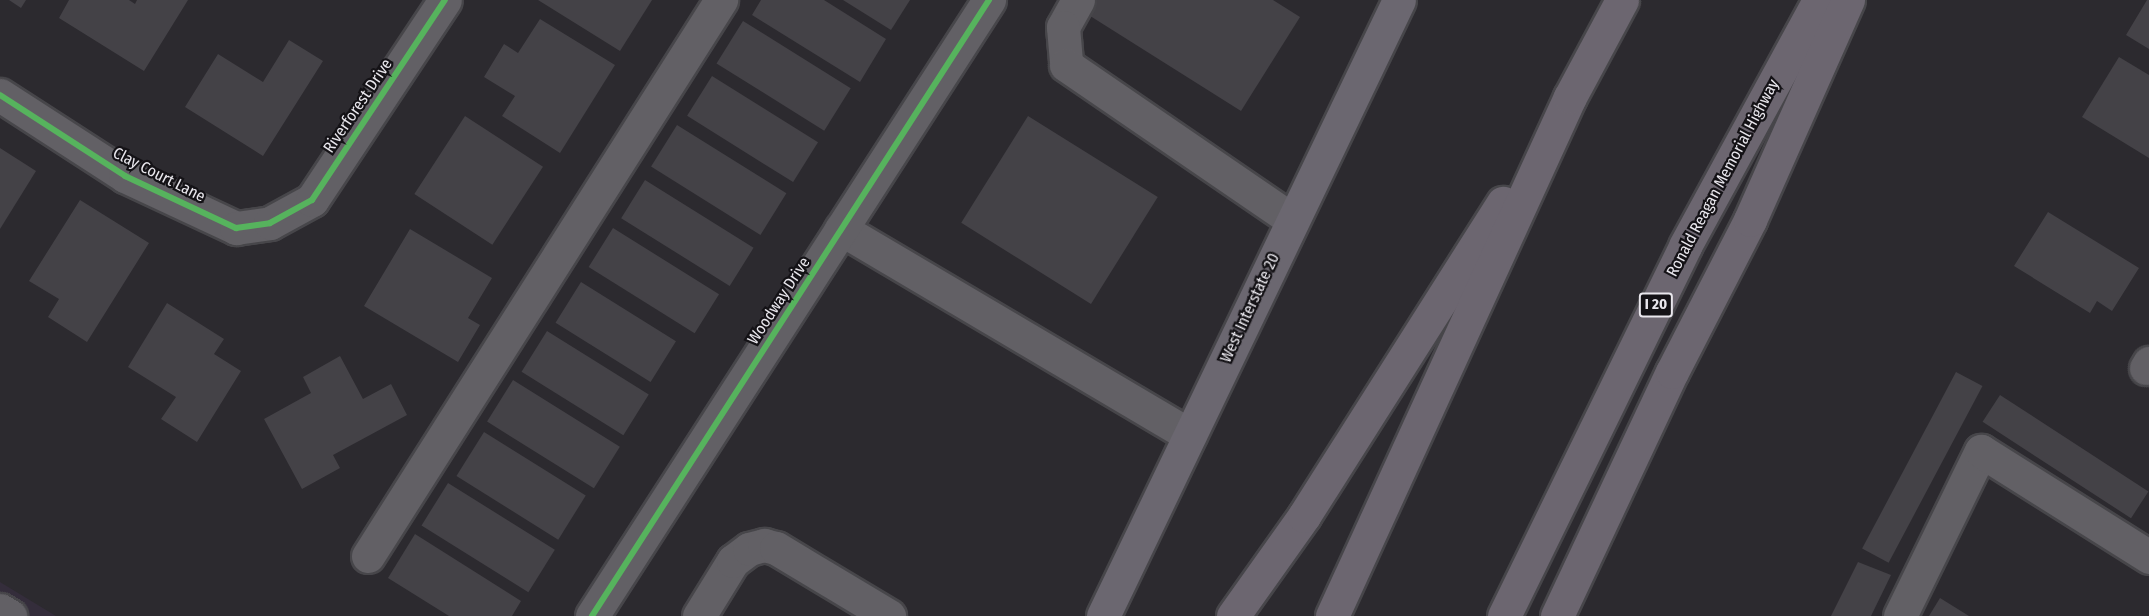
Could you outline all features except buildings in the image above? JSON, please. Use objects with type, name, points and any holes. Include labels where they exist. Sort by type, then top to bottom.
[{"type":"highway","points":[[1332,616],[1570,98],[1622,0]]},
{"type":"highway","name":"Ronald Reagan Memorial Highway","points":[[1503,616],[1685,246],[1819,0]]},
{"type":"highway","points":[[1557,616],[1672,372],[1750,220],[1848,0]]},
{"type":"highway","points":[[1233,616],[1304,516],[1570,98]]},
{"type":"main road","name":"West Interstate 20","points":[[1103,616],[1399,0]]},
{"type":"street","name":"Riverforest Drive","points":[[284,217],[312,200],[445,0]]},
{"type":"street","points":[[368,556],[721,0]]},
{"type":"street","name":"Woodway Drive","points":[[592,616],[989,0]]},
{"type":"street","points":[[1078,0],[1063,27],[1066,65],[1292,220]]},
{"type":"street","name":"Clay Court Lane","points":[[0,95],[125,176],[236,228],[270,223],[284,217]]},
{"type":"street","points":[[841,229],[1190,435]]},
{"type":"street","points":[[1900,616],[1981,450],[2149,557]]},
{"type":"street","points":[[699,616],[733,561],[749,549],[764,545],[776,548],[889,616]]},
{"type":"street","points":[[0,610],[10,616]]},
{"type":"shaded area","points":[[0,582],[56,616],[0,616]]},
{"type":"cycle path","points":[[0,95],[125,176],[236,228],[270,223],[312,200],[445,0]]},
{"type":"cycle path","points":[[592,616],[989,0]]}]
